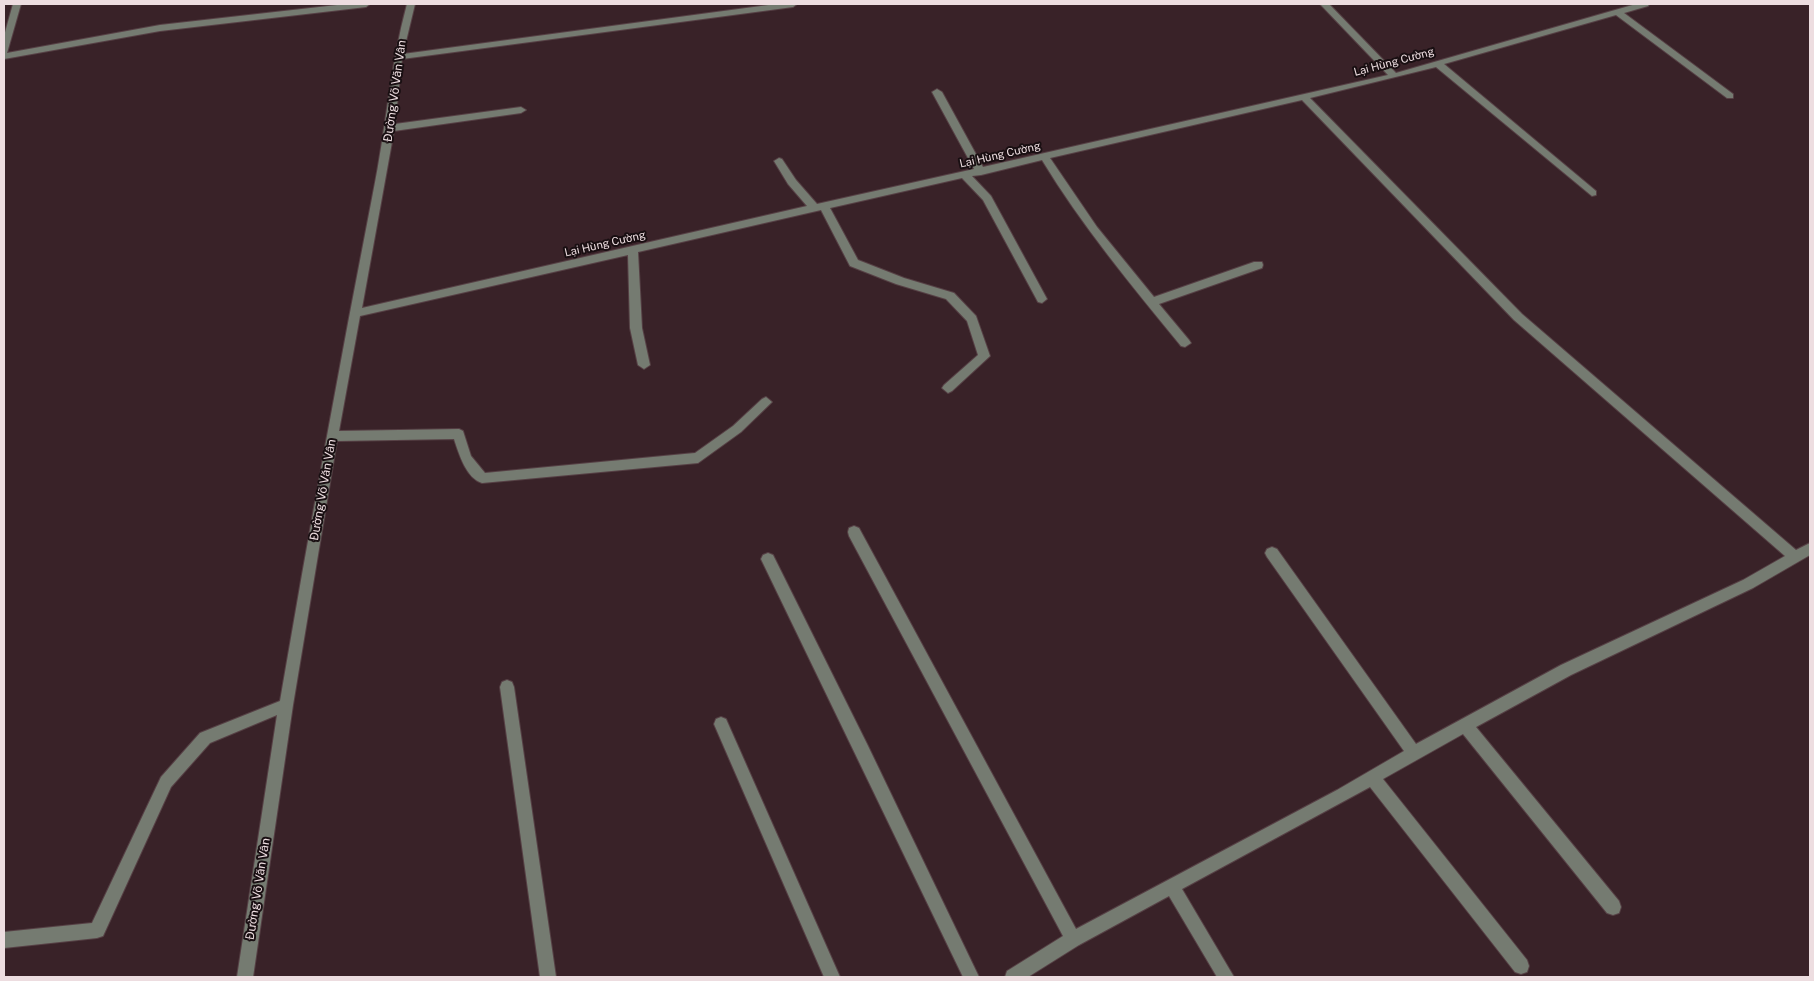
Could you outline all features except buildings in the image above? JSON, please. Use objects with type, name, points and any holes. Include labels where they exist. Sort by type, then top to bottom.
[{"type":"street","points":[[4,51],[16,4]]},
{"type":"street","points":[[4,56],[72,42],[160,28],[366,4]]},
{"type":"street","name":"Đường Võ Văn Vân","points":[[245,977],[286,705],[332,436],[390,128],[398,57],[411,4]]},
{"type":"street","points":[[398,57],[793,4]]},
{"type":"street","points":[[1324,4],[1394,76]]},
{"type":"street","name":"Lại Hùng Cường","points":[[356,313],[1394,76],[1645,4]]},
{"type":"street","points":[[1618,12],[1730,96]]},
{"type":"street","points":[[1437,63],[1592,193]]},
{"type":"street","points":[[937,92],[980,172]]},
{"type":"street","points":[[1304,97],[1518,317],[1796,557]]},
{"type":"street","points":[[390,128],[521,110]]},
{"type":"street","points":[[1045,157],[1066,194],[1185,343]]},
{"type":"street","points":[[779,161],[792,182],[819,208],[854,263],[900,281],[950,296],[972,319],[984,356],[948,388]]},
{"type":"street","points":[[965,175],[987,198],[1042,299]]},
{"type":"street","points":[[633,250],[636,328],[644,365]]},
{"type":"street","points":[[1152,302],[1258,265]]},
{"type":"street","points":[[332,436],[459,434],[466,458],[482,478],[560,472],[698,458],[737,429],[766,402]]},
{"type":"street","points":[[854,532],[1073,939]]},
{"type":"street","points":[[1013,977],[1073,939],[1373,778],[1414,753],[1566,670],[1748,584],[1810,549]]},
{"type":"street","points":[[1272,553],[1414,753]]},
{"type":"street","points":[[768,559],[863,751],[971,977]]},
{"type":"street","points":[[507,687],[548,977]]},
{"type":"street","points":[[4,940],[97,930],[166,782],[205,738],[286,705]]},
{"type":"street","points":[[721,724],[832,977]]},
{"type":"street","points":[[1466,726],[1613,907]]},
{"type":"street","points":[[1373,778],[1521,966]]},
{"type":"street","points":[[1172,887],[1226,977]]}]
